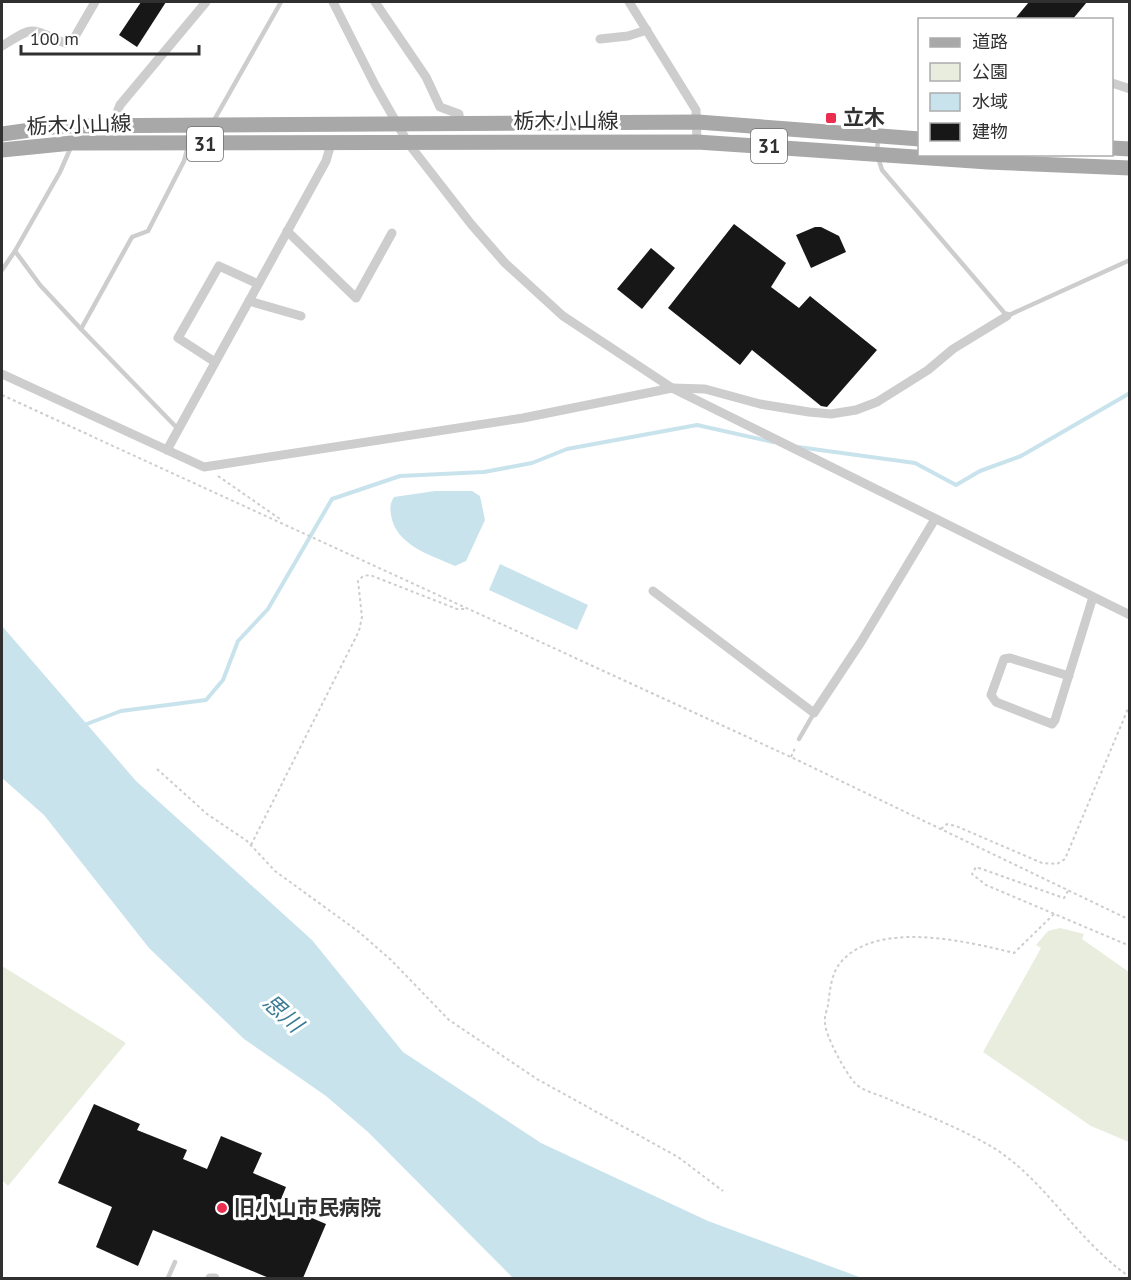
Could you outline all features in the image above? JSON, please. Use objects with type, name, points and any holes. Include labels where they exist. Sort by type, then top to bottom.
[{"type":"main road","name":"栃木小山線","points":[[2,134],[31,128],[112,125],[698,122],[918,139]]},
{"type":"main road","name":"栃木小山線","points":[[2,150],[72,143],[697,142],[988,162],[1130,168]]},
{"type":"main road","points":[[1113,148],[1130,148]]},
{"type":"street","points":[[2,46],[26,30],[34,30],[65,44],[73,40],[95,2]]},
{"type":"street","points":[[112,125],[120,105],[206,2]]},
{"type":"street","points":[[333,2],[408,143],[471,224],[506,263],[554,308],[616,353],[672,388],[1130,615]]},
{"type":"street","points":[[375,2],[426,77],[440,107],[459,114],[460,123]]},
{"type":"street","points":[[629,2],[696,110],[697,142]]},
{"type":"street","points":[[600,39],[628,36],[647,30]]},
{"type":"street","points":[[1113,83],[1130,89]]},
{"type":"street","points":[[167,450],[326,161],[332,144]]},
{"type":"street","points":[[287,231],[356,298],[392,233]]},
{"type":"street","points":[[215,362],[178,338],[219,266],[258,285]]},
{"type":"street","points":[[249,301],[301,316]]},
{"type":"street","points":[[2,374],[204,467],[523,418],[672,388],[705,389],[760,404],[808,412],[831,414],[856,410],[877,402],[926,371],[952,349],[1007,316]]},
{"type":"street","points":[[653,591],[814,713],[861,642],[935,519]]},
{"type":"street","points":[[1069,676],[1010,658],[1004,659],[991,695],[996,702],[1052,724],[1069,676],[1093,597]]},
{"type":"street","points":[[210,1278],[215,1278]]},
{"type":"lane","points":[[212,124],[281,2]]},
{"type":"lane","points":[[878,136],[877,154],[882,170],[1007,316],[1130,260]]},
{"type":"lane","points":[[2,270],[70,155],[72,143]]},
{"type":"lane","points":[[81,330],[132,237],[148,231],[184,161],[188,144]]},
{"type":"lane","points":[[15,251],[40,285],[81,330],[178,429]]},
{"type":"lane","points":[[799,738],[814,713]]},
{"type":"lane","points":[[168,1278],[175,1262]]},
{"type":"path","points":[[2,395],[790,757],[1130,920]]},
{"type":"path","points":[[204,467],[242,490],[284,523]]},
{"type":"path","points":[[251,845],[359,631],[362,617],[358,581],[363,576],[370,575],[458,609],[468,609]]},
{"type":"path","points":[[941,829],[947,824],[956,826],[1042,863],[1057,864],[1065,860],[1130,704]]},
{"type":"path","points":[[790,757],[799,738]]},
{"type":"path","points":[[157,769],[207,814],[251,845],[274,872],[359,932],[391,960],[449,1020],[537,1079],[678,1157],[723,1191]]},
{"type":"path","points":[[1068,891],[1064,898],[975,867],[972,874],[986,885],[1130,946]]},
{"type":"path","points":[[1054,914],[1014,953],[973,943],[891,937],[867,942],[839,963],[832,978],[824,1024],[838,1056],[855,1084],[942,1121],[990,1145],[1052,1202],[1096,1250],[1130,1277]]},
{"type":"green space","points":[[1060,928],[1084,934],[1082,939],[1129,972],[1129,1142],[1091,1126],[983,1052],[1041,948],[1036,945],[1048,931]]},
{"type":"green space","points":[[2,966],[126,1043],[8,1186],[2,1180]]},
{"type":"water","points":[[435,491],[472,491],[480,496],[485,520],[466,561],[455,566],[407,542],[394,526],[391,515],[394,497]]},
{"type":"water","points":[[500,564],[588,605],[577,630],[489,590]]},
{"type":"water","name":"思川","points":[[2,626],[136,781],[312,940],[403,1052],[541,1143],[708,1221],[862,1278],[513,1278],[368,1132],[326,1096],[244,1039],[149,948],[44,815],[2,778]]},
{"type":"building","points":[[141,2],[166,2],[137,47],[119,35]]},
{"type":"building","points":[[1029,2],[1087,2],[1074,18],[1016,18]]},
{"type":"building","points":[[734,224],[786,263],[771,287],[799,308],[810,296],[877,350],[827,407],[821,406],[752,350],[740,365],[668,308]]},
{"type":"building","points":[[815,227],[821,227],[839,236],[846,252],[811,268],[796,235]]},
{"type":"building","points":[[651,248],[675,268],[642,309],[617,289]]},
{"type":"building","points":[[94,1104],[140,1124],[137,1130],[187,1150],[183,1159],[207,1169],[221,1136],[262,1153],[253,1173],[286,1187],[279,1204],[326,1224],[303,1278],[269,1278],[153,1230],[138,1266],[96,1247],[112,1207],[58,1183]]},
{"type":"waterway","points":[[798,447],[915,463],[956,485],[980,471],[1021,456],[1130,393]]},
{"type":"waterway","points":[[84,725],[121,711],[206,700],[223,680],[238,641],[268,609],[332,499],[400,476],[484,472],[532,463],[567,449],[697,425],[773,442]]},
{"type":"place","name":"立木","points":[[831,118]]},
{"type":"place","name":"旧小山市民病院","points":[[222,1208]]}]
